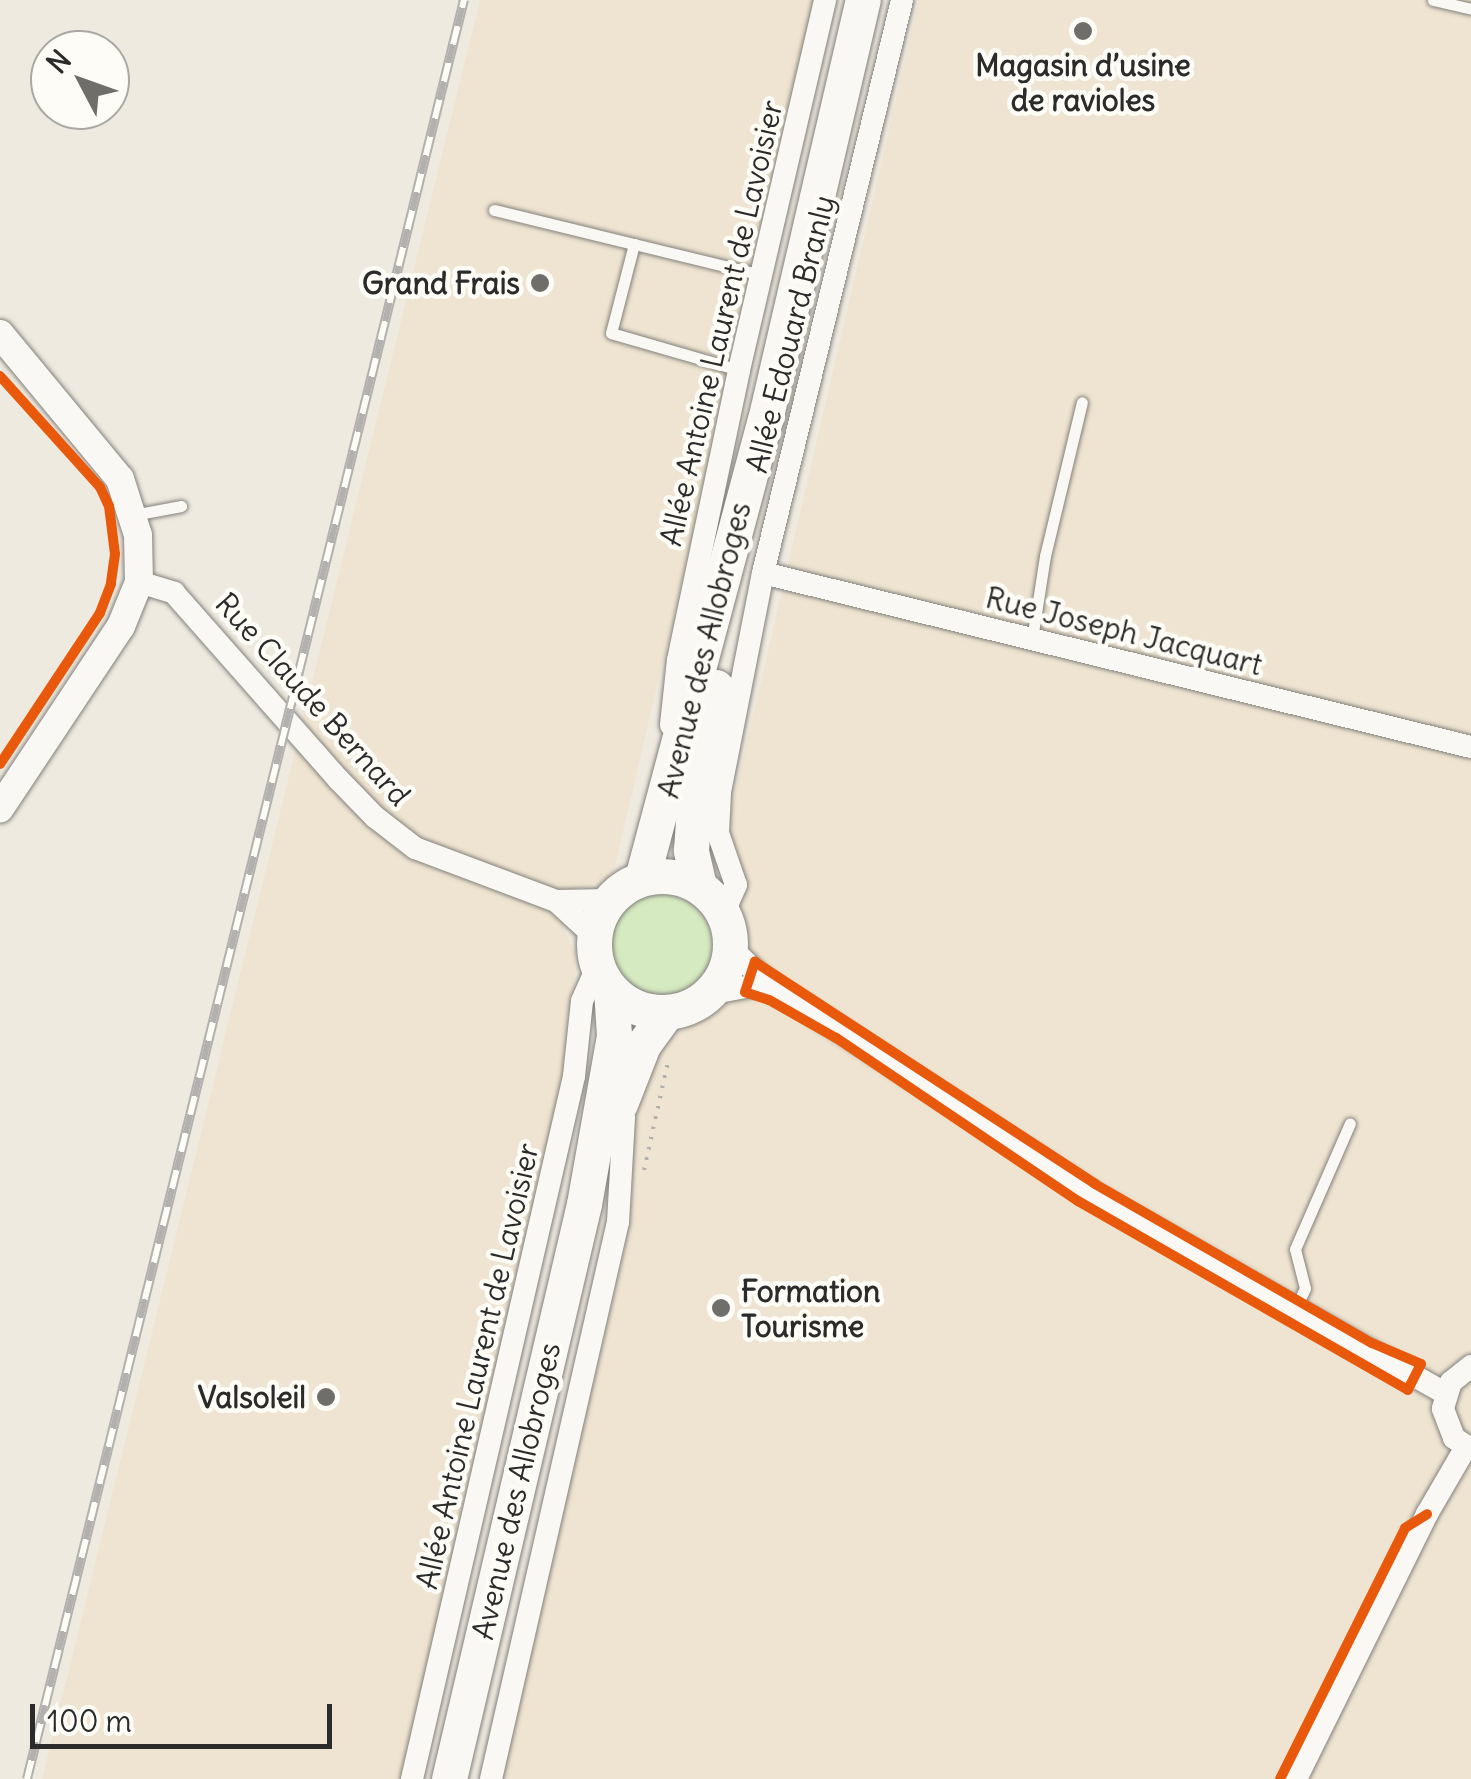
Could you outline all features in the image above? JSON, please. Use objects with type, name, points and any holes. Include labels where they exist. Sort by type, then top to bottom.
[{"type":"main road","name":"Avenue des Allobroges","points":[[698,886],[691,850],[685,674],[764,420],[863,0]]},
{"type":"main road","name":"Avenue des Allobroges","points":[[642,878],[688,772],[747,536],[764,420]]},
{"type":"main road","points":[[661,875],[698,886],[727,931],[727,964],[708,994],[669,1029],[636,1008],[601,964],[609,900],[642,878],[661,875]]},
{"type":"main road","name":"Avenue des Allobroges","points":[[449,1779],[584,1204],[614,1035],[601,964]]},
{"type":"main road","name":"Avenue des Allobroges","points":[[584,1204],[643,1045],[669,1029]]},
{"type":"street","name":"Allée Antoine Laurent de Lavoisier","points":[[685,674],[739,370],[825,0]]},
{"type":"street","name":"Allée Edouard Branly","points":[[727,931],[736,885],[718,833],[716,814],[763,573],[902,0]]},
{"type":"street","points":[[0,334],[120,479],[133,515],[139,582],[122,626],[0,808]]},
{"type":"street","name":"Rue Joseph Jacquart","points":[[763,573],[1471,746]]},
{"type":"street","name":"Rue Claude Bernard","points":[[139,582],[174,593],[338,778],[375,817],[415,848],[556,902],[609,900]]},
{"type":"street","name":"Rue Claude Bernard","points":[[556,902],[601,964]]},
{"type":"street","points":[[727,931],[767,983],[1091,1193],[1294,1312],[1446,1393]]},
{"type":"street","name":"Allée Antoine Laurent de Lavoisier","points":[[412,1779],[574,1076],[582,1001],[601,964]]},
{"type":"street","points":[[708,994],[767,983]]},
{"type":"street","points":[[491,1779],[618,1222],[624,1118],[619,1108]]},
{"type":"street","points":[[1296,1779],[1427,1514],[1469,1448],[1446,1424],[1446,1393],[1459,1374],[1471,1366]]},
{"type":"lane","points":[[1433,0],[1471,9]]},
{"type":"lane","points":[[494,210],[762,275]]},
{"type":"lane","points":[[634,244],[611,333],[739,370]]},
{"type":"lane","points":[[1032,639],[1045,556],[1082,402]]},
{"type":"lane","points":[[133,515],[180,506]]},
{"type":"lane","points":[[1294,1312],[1305,1288],[1296,1249],[1350,1122]]},
{"type":"path","points":[[640,1187],[669,1029]]},
{"type":"shaded area","points":[[480,0],[817,0],[613,875],[603,884],[566,890],[563,928],[575,951],[575,974],[566,1025],[563,1085],[404,1779],[42,1779]]},
{"type":"shaded area","points":[[919,0],[1471,0],[1471,1779],[500,1779],[631,1224],[633,1106],[658,1043],[706,1016],[728,993],[743,952],[740,879],[725,836]]},
{"type":"green space","points":[[661,894],[681,898],[697,909],[708,925],[712,945],[708,965],[697,981],[681,992],[661,996],[641,992],[625,981],[614,965],[610,945],[614,925],[625,909],[641,898]]},
{"type":"railway","points":[[27,1779],[464,0]]},
{"type":"cycle path","points":[[0,376],[100,487],[109,506],[115,554],[111,584],[100,613],[0,764]]},
{"type":"cycle path","points":[[755,962],[1095,1184],[1372,1343],[1421,1364],[1408,1390],[1078,1201],[836,1038],[769,1000],[745,992],[755,962]]},
{"type":"cycle path","points":[[1280,1779],[1405,1528],[1427,1514]]},
{"type":"place","name":"Magasin d’usine de ravioles","points":[[1083,31]]},
{"type":"place","name":"Grand Frais","points":[[540,283]]},
{"type":"place","name":"Formation Tourisme","points":[[721,1308]]},
{"type":"place","name":"Valsoleil","points":[[326,1397]]}]
